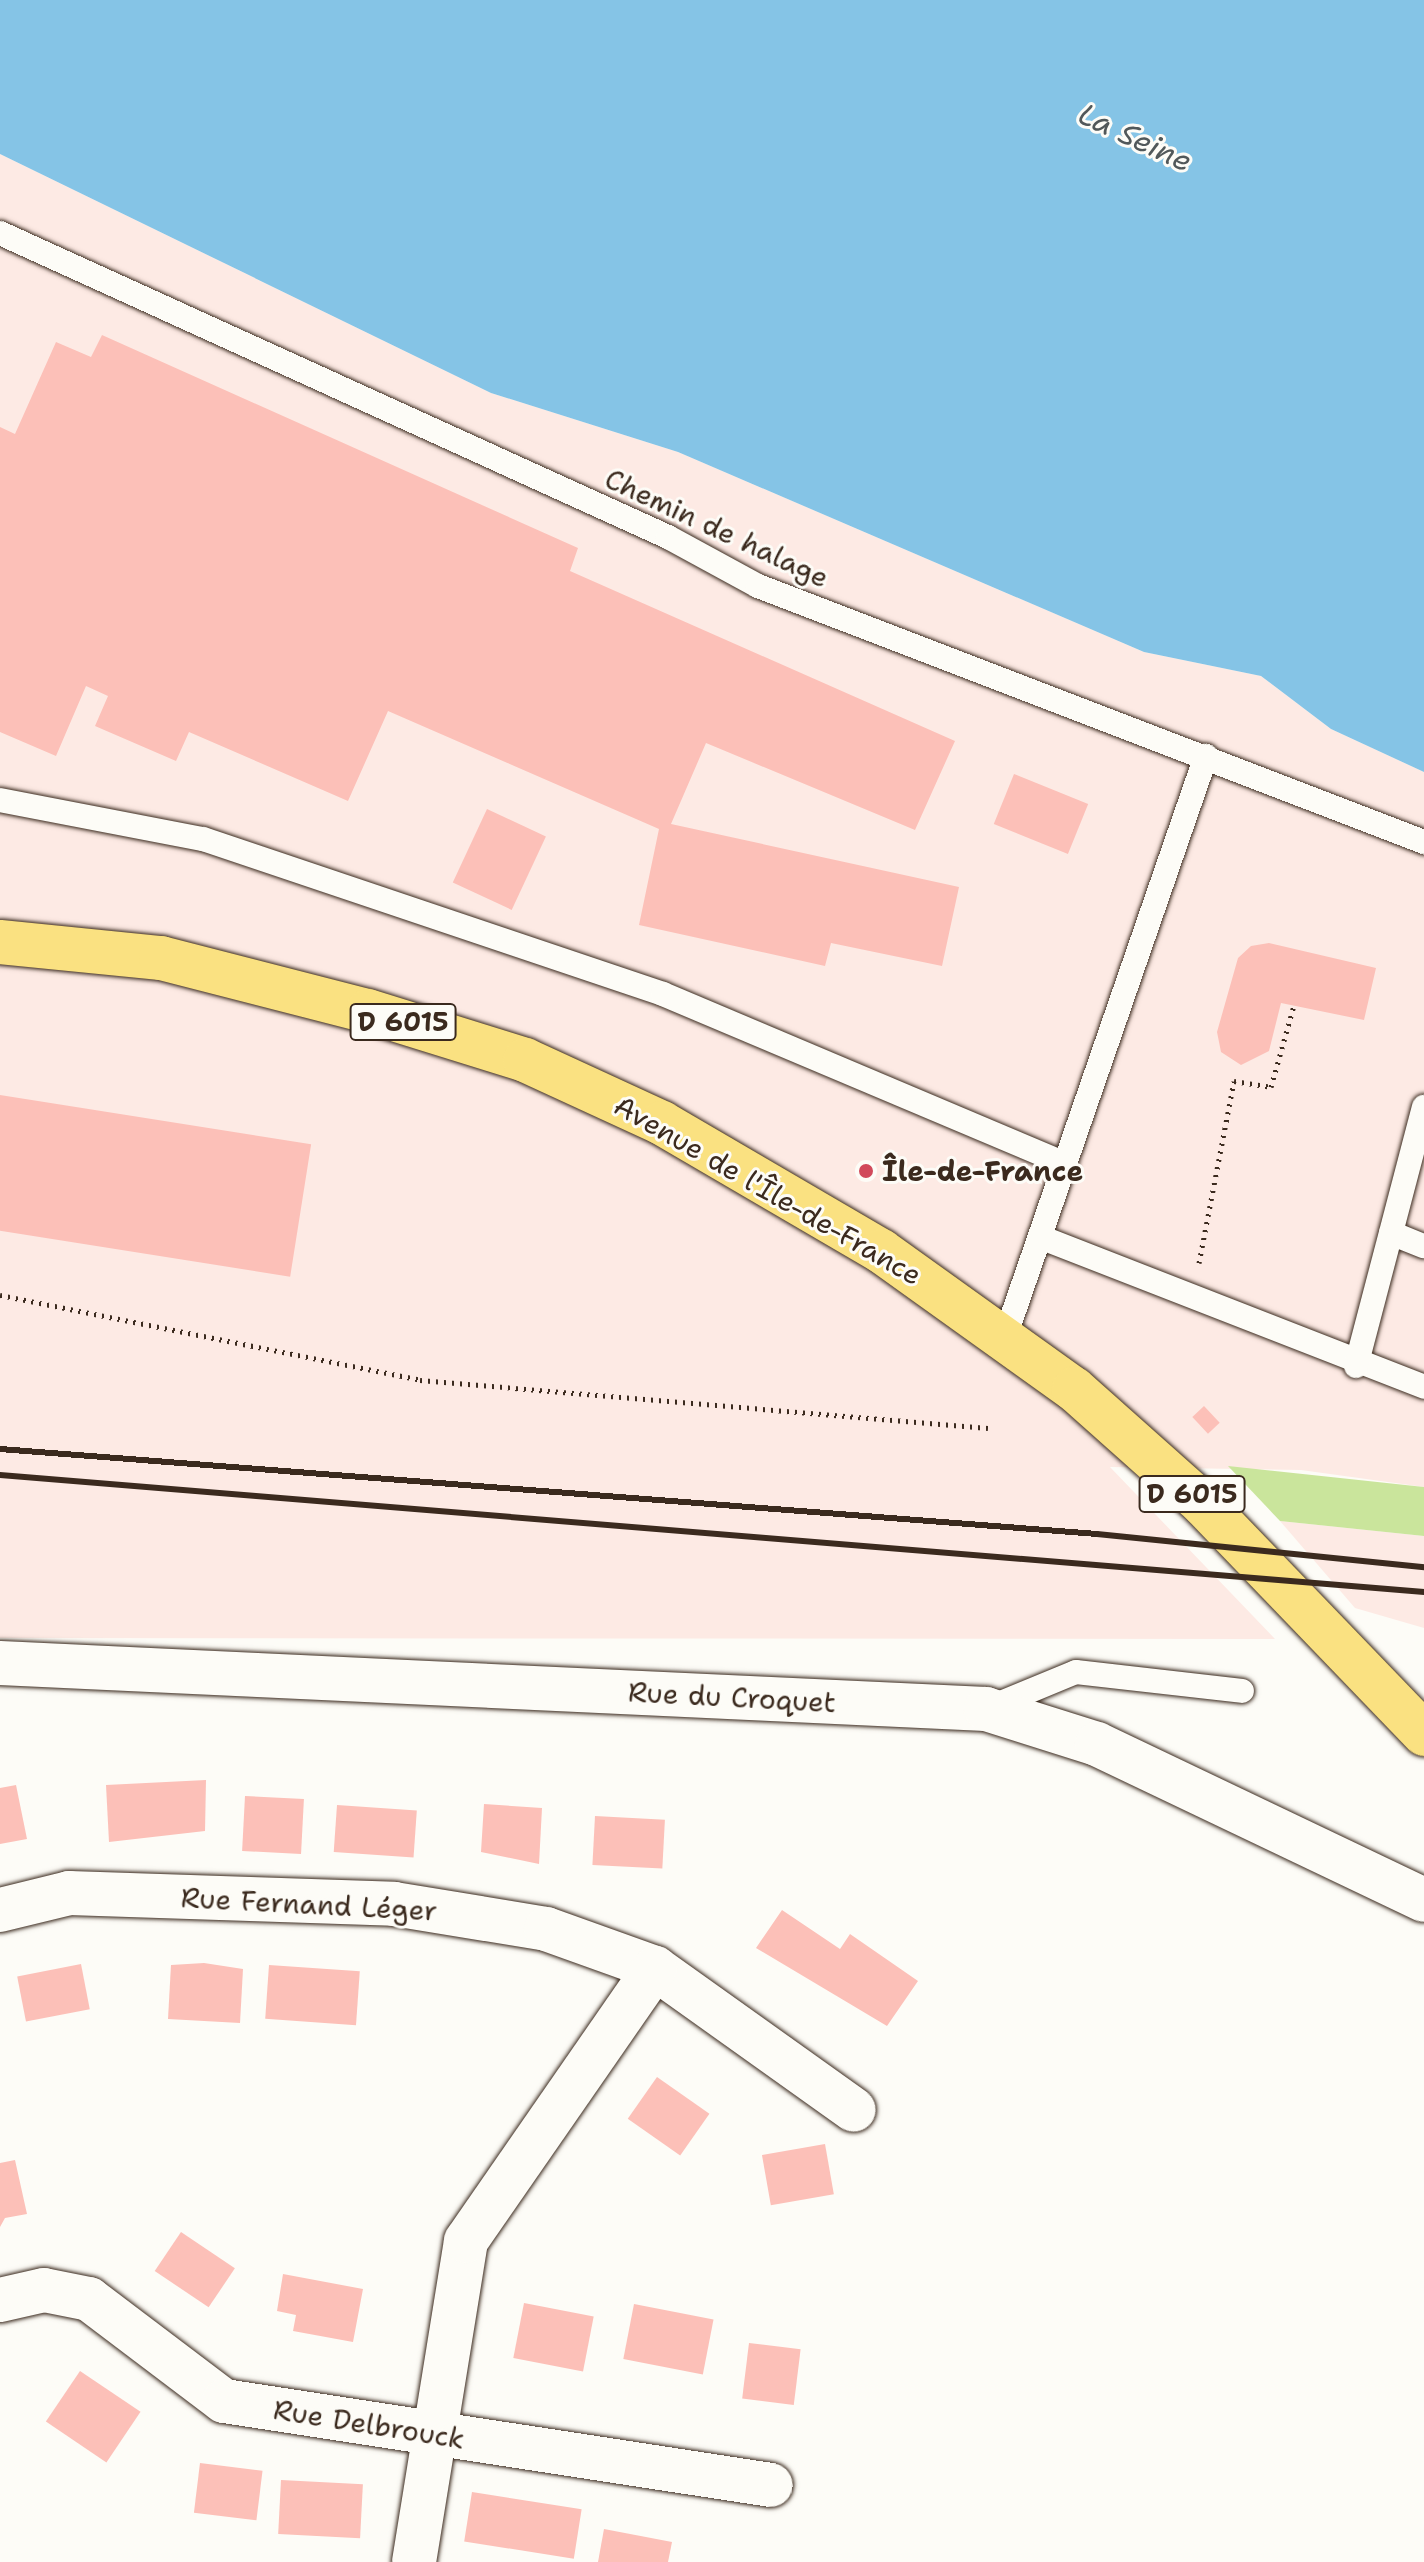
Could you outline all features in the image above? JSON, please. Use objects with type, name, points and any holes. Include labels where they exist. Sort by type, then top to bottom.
[{"type":"main road","name":"Avenue de l'Île-de-France","points":[[0,942],[161,958],[525,1060],[662,1123],[881,1251],[1005,1337],[1140,1446],[1365,1666],[1424,1734]]},
{"type":"main road","name":"Avenue de l'Île-de-France","points":[[1365,1666],[1424,1707]]},
{"type":"street","name":"Rue du Croquet","points":[[0,1663],[986,1709],[1097,1744],[1424,1900]]},
{"type":"street","name":"Rue Fernand Léger","points":[[0,1910],[69,1893],[394,1904],[546,1929],[655,1968],[854,2110]]},
{"type":"street","points":[[414,2562],[466,2241],[655,1968]]},
{"type":"street","name":"Rue Delbrouck","points":[[0,2300],[44,2290],[89,2299],[224,2401],[771,2485]]},
{"type":"lane","name":"Chemin de halage","points":[[0,233],[668,537],[758,586],[1424,842]]},
{"type":"lane","points":[[1005,1337],[1206,756]]},
{"type":"lane","points":[[0,800],[203,839],[663,994],[1066,1164]]},
{"type":"lane","points":[[1356,1366],[1391,1233],[1420,1139],[1424,1107]]},
{"type":"lane","points":[[1391,1233],[1424,1246]]},
{"type":"lane","points":[[1040,1237],[1356,1366],[1424,1387]]},
{"type":"lane","points":[[986,1709],[1076,1672],[1242,1691]]},
{"type":"path","points":[[1192,1299],[1234,1081],[1271,1087],[1294,1005]]},
{"type":"path","points":[[0,1295],[420,1380],[988,1428]]},
{"type":"shaded area","points":[[0,154],[491,393],[678,452],[1144,652],[1261,676],[1331,729],[1424,772],[1424,1487],[1301,1470],[1110,1467],[1275,1639],[0,1638]]},
{"type":"shaded area","points":[[1280,1521],[1424,1536],[1424,1628],[1355,1608]]},
{"type":"green space","points":[[1228,1466],[1424,1487],[1424,1536],[1280,1521]]},
{"type":"water","name":"La Seine","points":[[0,0],[1424,0],[1424,772],[1331,729],[1261,676],[1144,652],[678,452],[491,393],[0,154]]},
{"type":"building","points":[[102,335],[578,548],[570,571],[955,741],[915,830],[706,743],[671,824],[959,887],[942,966],[831,943],[825,966],[639,925],[659,829],[388,711],[348,801],[189,732],[176,761],[95,726],[108,696],[86,686],[56,756],[0,732],[0,427],[15,434],[56,342],[91,357]]},
{"type":"building","points":[[1014,774],[1088,804],[1068,854],[994,824]]},
{"type":"building","points":[[487,809],[546,836],[512,910],[453,882]]},
{"type":"building","points":[[1269,943],[1376,968],[1364,1020],[1281,1003],[1269,1051],[1241,1065],[1221,1052],[1217,1032],[1238,958],[1251,946]]},
{"type":"building","points":[[0,1095],[311,1144],[290,1277],[0,1231]]},
{"type":"building","points":[[1204,1406],[1220,1423],[1208,1434],[1192,1417]]},
{"type":"building","points":[[206,1780],[205,1831],[109,1842],[106,1785]]},
{"type":"building","points":[[16,1785],[27,1839],[0,1844],[0,1788]]},
{"type":"building","points":[[245,1796],[304,1799],[301,1854],[242,1851]]},
{"type":"building","points":[[484,1804],[542,1808],[539,1864],[481,1852]]},
{"type":"building","points":[[337,1805],[417,1811],[414,1857],[334,1852]]},
{"type":"building","points":[[595,1816],[665,1820],[662,1869],[592,1865]]},
{"type":"building","points":[[782,1910],[840,1949],[850,1934],[918,1981],[887,2026],[756,1948]]},
{"type":"building","points":[[204,1963],[243,1969],[240,2023],[168,2019],[171,1965]]},
{"type":"building","points":[[81,1964],[90,2009],[26,2022],[17,1976]]},
{"type":"building","points":[[269,1965],[360,1971],[356,2025],[265,2019]]},
{"type":"building","points":[[657,2077],[709,2114],[680,2155],[628,2119]]},
{"type":"building","points":[[825,2144],[834,2194],[771,2205],[762,2155]]},
{"type":"building","points":[[15,2160],[27,2214],[5,2218],[0,2227],[0,2163]]},
{"type":"building","points":[[181,2232],[235,2268],[209,2307],[155,2271]]},
{"type":"building","points":[[283,2274],[363,2289],[353,2342],[293,2331],[296,2315],[277,2311]]},
{"type":"building","points":[[524,2303],[594,2317],[583,2372],[513,2358]]},
{"type":"building","points":[[634,2304],[714,2319],[703,2374],[623,2359]]},
{"type":"building","points":[[749,2343],[801,2349],[794,2405],[742,2399]]},
{"type":"building","points":[[80,2371],[141,2412],[106,2462],[46,2422]]},
{"type":"building","points":[[200,2463],[263,2471],[256,2520],[194,2513]]},
{"type":"building","points":[[281,2480],[363,2484],[360,2538],[278,2534]]},
{"type":"building","points":[[472,2492],[582,2509],[574,2559],[464,2541]]},
{"type":"building","points":[[604,2529],[672,2542],[668,2562],[598,2562]]},
{"type":"railway","points":[[0,1449],[1097,1534],[1424,1567]]},
{"type":"railway","points":[[0,1475],[1424,1592]]},
{"type":"place","name":"Île-de-France","points":[[866,1171]]}]
